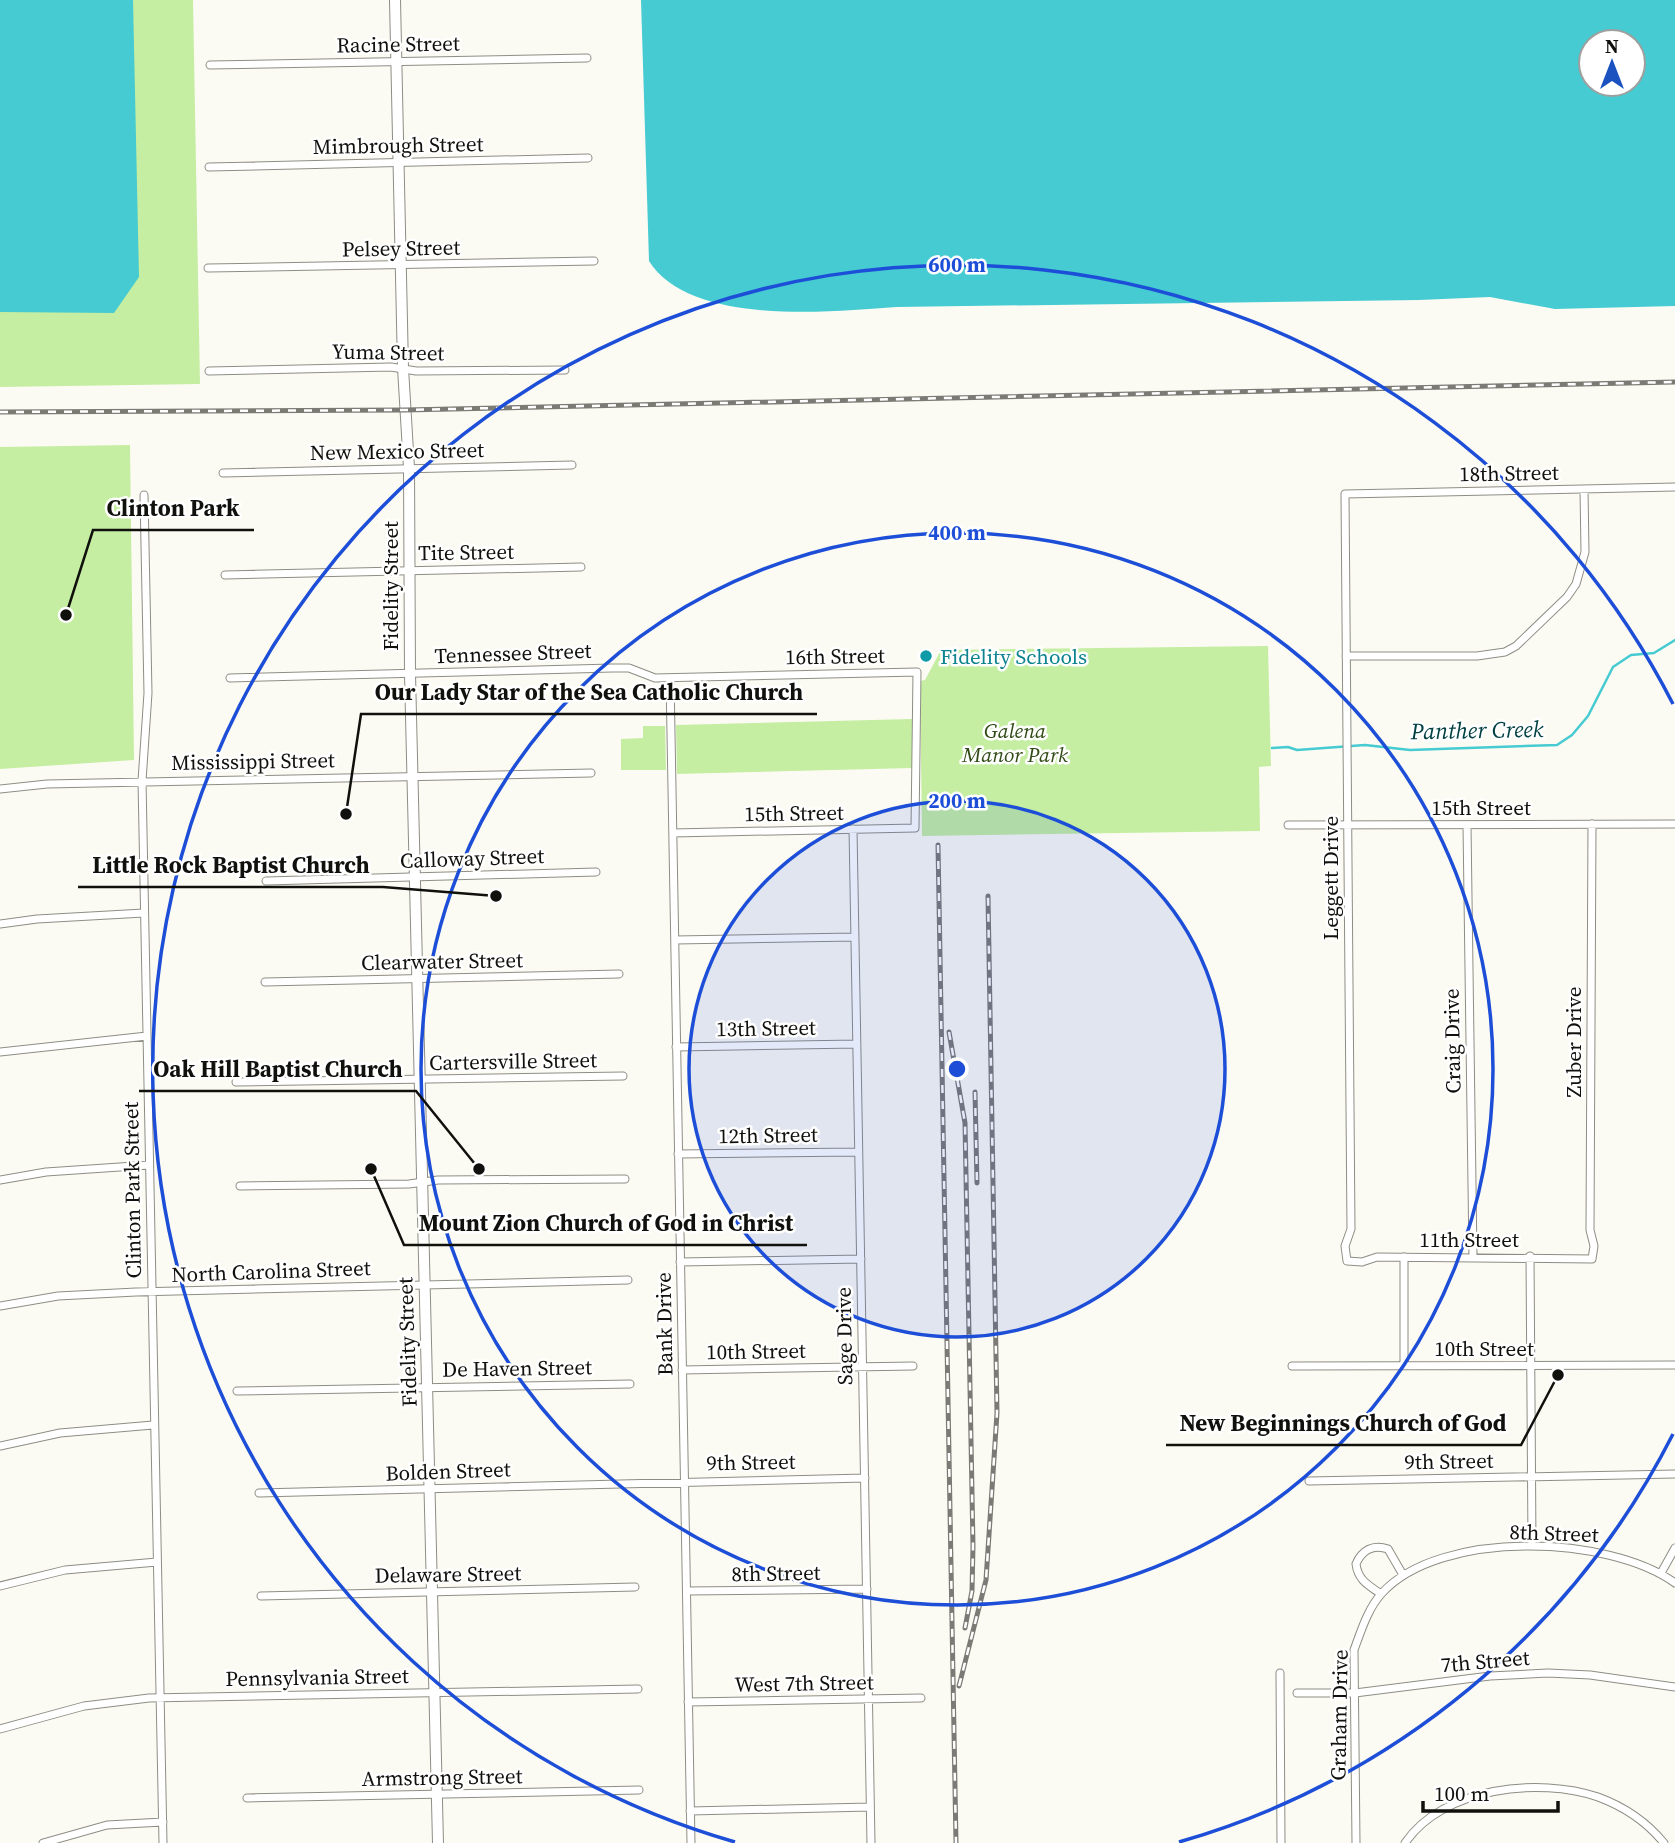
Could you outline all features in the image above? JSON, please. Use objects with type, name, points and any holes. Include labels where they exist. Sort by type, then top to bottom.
[{"type":"main road","name":"Fidelity Street","points":[[395,0],[438,1843]]},
{"type":"street","name":"Racine Street","points":[[210,65],[587,58]]},
{"type":"street","name":"Mimbrough Street","points":[[209,167],[588,158]]},
{"type":"street","name":"Pelsey Street","points":[[208,268],[594,261]]},
{"type":"street","name":"Yuma Street","points":[[209,371],[403,368],[416,371],[565,370]]},
{"type":"street","name":"New Mexico Street","points":[[223,473],[572,465]]},
{"type":"street","name":"18th Street","points":[[1345,494],[1675,487]]},
{"type":"street","points":[[1346,656],[1477,656],[1492,655],[1516,646],[1567,597],[1576,584],[1585,552],[1584,489]]},
{"type":"street","name":"Leggett Drive","points":[[1345,494],[1351,1229],[1345,1246],[1347,1261]]},
{"type":"street","name":"Clinton Park Street","points":[[144,495],[148,693],[142,781],[163,1843]]},
{"type":"street","name":"Tite Street","points":[[225,575],[581,567]]},
{"type":"street","name":"Tennessee Street","points":[[230,678],[612,668],[629,668],[654,678],[670,678]]},
{"type":"street","name":"16th Street","points":[[670,678],[917,672],[915,828]]},
{"type":"street","name":"Bank Drive","points":[[670,678],[691,1843]]},
{"type":"street","name":"Mississippi Street","points":[[0,789],[47,783],[592,773]]},
{"type":"street","name":"Zuber Drive","points":[[1592,824],[1592,1259]]},
{"type":"street","name":"15th Street","points":[[1288,825],[1675,824]]},
{"type":"street","name":"Craig Drive","points":[[1467,825],[1473,1257]]},
{"type":"street","name":"15th Street","points":[[673,832],[915,828]]},
{"type":"street","name":"Sage Drive","points":[[853,829],[871,1843]]},
{"type":"street","name":"Calloway Street","points":[[266,881],[596,872]]},
{"type":"street","points":[[0,924],[37,919],[144,913]]},
{"type":"street","points":[[675,940],[855,937]]},
{"type":"street","name":"Clearwater Street","points":[[265,982],[619,974]]},
{"type":"street","points":[[0,1052],[147,1036]]},
{"type":"street","name":"13th Street","points":[[676,1047],[856,1044]]},
{"type":"street","name":"Cartersville Street","points":[[236,1082],[623,1076]]},
{"type":"street","name":"12th Street","points":[[678,1154],[859,1152]]},
{"type":"street","points":[[0,1180],[46,1172],[149,1165]]},
{"type":"street","points":[[240,1186],[625,1180]]},
{"type":"street","points":[[1530,1256],[1532,1546]]},
{"type":"street","name":"11th Street","points":[[1347,1261],[1404,1257],[1565,1256],[1581,1261],[1592,1259]]},
{"type":"street","points":[[1404,1257],[1404,1366]]},
{"type":"street","points":[[680,1262],[860,1259]]},
{"type":"street","name":"North Carolina Street","points":[[0,1306],[58,1296],[151,1292],[628,1279]]},
{"type":"street","name":"10th Street","points":[[1292,1366],[1675,1364]]},
{"type":"street","name":"10th Street","points":[[682,1370],[913,1366]]},
{"type":"street","name":"De Haven Street","points":[[237,1391],[630,1384]]},
{"type":"street","points":[[0,1446],[60,1433],[153,1424]]},
{"type":"street","name":"9th Street","points":[[1308,1481],[1675,1474]]},
{"type":"street","name":"9th Street","points":[[638,1482],[865,1478]]},
{"type":"street","name":"Bolden Street","points":[[259,1493],[638,1482]]},
{"type":"street","name":"8th Street","points":[[1381,1594],[1403,1575],[1463,1553],[1532,1546],[1622,1556],[1661,1573],[1675,1583]]},
{"type":"street","points":[[1381,1594],[1360,1579],[1357,1572],[1356,1564],[1364,1551],[1372,1547],[1388,1549],[1403,1575]]},
{"type":"street","points":[[1661,1573],[1675,1548]]},
{"type":"street","points":[[0,1586],[65,1570],[158,1562]]},
{"type":"street","name":"Delaware Street","points":[[261,1596],[635,1587]]},
{"type":"street","name":"8th Street","points":[[687,1591],[867,1589]]},
{"type":"street","name":"Graham Drive","points":[[1356,1843],[1354,1650],[1362,1625],[1381,1594]]},
{"type":"street","points":[[1280,1673],[1281,1843]]},
{"type":"street","name":"7th Street","points":[[1297,1693],[1355,1693],[1478,1677],[1548,1673],[1590,1675],[1675,1687]]},
{"type":"street","name":"Pennsylvania Street","points":[[0,1728],[84,1706],[160,1698],[638,1689]]},
{"type":"street","name":"West 7th Street","points":[[688,1702],[920,1698]]},
{"type":"street","points":[[1405,1843],[1434,1813],[1455,1803],[1524,1789],[1563,1790],[1597,1797],[1640,1818],[1664,1843]]},
{"type":"street","name":"Armstrong Street","points":[[247,1798],[639,1790]]},
{"type":"street","points":[[690,1811],[870,1807]]},
{"type":"street","points":[[43,1843],[107,1825],[163,1822]]},
{"type":"green space","points":[[0,0],[193,0],[200,384],[0,387]]},
{"type":"green space","points":[[130,445],[134,760],[0,769],[0,447]]},
{"type":"green space","name":"Galena Manor Park","points":[[1268,646],[1271,766],[1259,767],[1260,831],[922,836],[920,681],[925,680],[941,650]]},
{"type":"green space","points":[[912,719],[913,768],[677,774],[676,725]]},
{"type":"green space","points":[[643,726],[665,726],[666,770],[621,770],[621,739],[643,738]]},
{"type":"water","points":[[0,0],[133,0],[139,277],[114,313],[0,312]]},
{"type":"water","points":[[641,0],[1675,0],[1675,306],[1555,309],[1490,297],[896,307],[799,312],[727,305],[695,296],[669,282],[649,261]]},
{"type":"waterway","name":"Panther Creek","points":[[1272,748],[1288,747],[1297,750],[1365,745],[1410,750],[1557,745],[1572,735],[1588,716],[1613,667],[1631,655],[1654,653],[1675,640]]},
{"type":"railway","points":[[0,412],[405,410],[1675,382]]},
{"type":"railway","points":[[938,845],[956,1843]]},
{"type":"railway","points":[[959,1686],[986,1580],[997,1413],[988,896]]},
{"type":"railway","points":[[949,1032],[965,1123],[973,1546],[972,1591],[965,1628]]},
{"type":"railway","points":[[975,1092],[977,1183]]},
{"type":"place","name":"Clinton Park","points":[[66,615]]},
{"type":"place","name":"Fidelity Schools","points":[[926,656]]},
{"type":"place","name":"Our Lady Star of the Sea Catholic Church","points":[[346,814]]},
{"type":"place","name":"Little Rock Baptist Church","points":[[496,896]]},
{"type":"place","name":"Mount Zion Church of God in Christ","points":[[371,1169]]},
{"type":"place","name":"Oak Hill Baptist Church","points":[[479,1169]]},
{"type":"place","name":"New Beginnings Church of God","points":[[1558,1375]]}]
